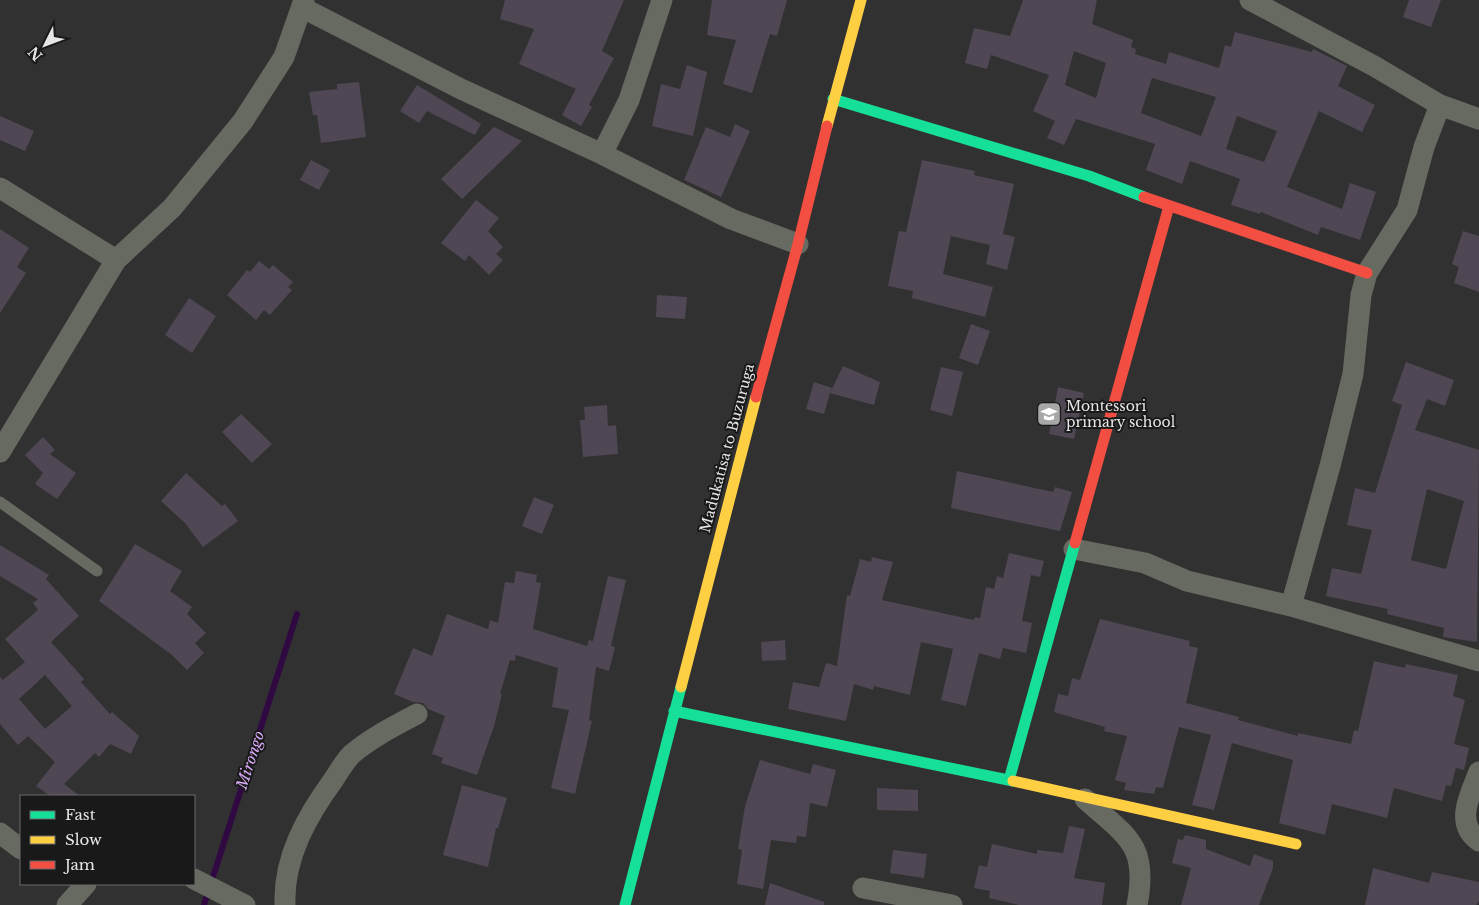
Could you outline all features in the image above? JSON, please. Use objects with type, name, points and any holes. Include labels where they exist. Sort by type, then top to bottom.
[{"type":"street","points":[[602,154],[628,100],[662,0]]},
{"type":"street","name":"Madukatisa to Buzuruga","points":[[625,905],[737,466],[798,244],[833,99],[861,0]]},
{"type":"street","points":[[1250,0],[1357,57],[1440,105],[1479,119]]},
{"type":"street","points":[[0,452],[116,260],[172,208],[243,121],[284,56],[304,4],[461,89],[602,154],[731,219],[798,244]]},
{"type":"street","points":[[833,99],[1089,176],[1169,206],[1366,273]]},
{"type":"street","points":[[1291,606],[1330,466],[1352,374],[1361,295],[1366,273],[1407,210],[1418,164],[1440,105]]},
{"type":"street","points":[[0,188],[116,260]]},
{"type":"street","points":[[1008,780],[1169,206]]},
{"type":"street","points":[[1074,549],[1145,563],[1187,581],[1291,606],[1479,661]]},
{"type":"street","points":[[674,711],[1008,780],[1085,799],[1296,844]]},
{"type":"street","points":[[285,905],[290,862],[300,832],[322,794],[350,756],[382,733],[417,714]]},
{"type":"street","points":[[1479,772],[1468,799],[1465,815],[1468,830],[1479,841]]},
{"type":"street","points":[[1085,799],[1124,834],[1135,849],[1141,865],[1141,884],[1137,905]]},
{"type":"street","points":[[0,833],[20,848]]},
{"type":"street","points":[[195,880],[245,905]]},
{"type":"street","points":[[67,905],[82,885]]},
{"type":"street","points":[[863,888],[952,905]]},
{"type":"lane","points":[[0,502],[97,572]]},
{"type":"building","points":[[505,0],[624,0],[602,51],[614,58],[589,105],[592,107],[581,126],[562,115],[576,89],[519,64],[534,29],[500,19]]},
{"type":"building","points":[[712,0],[787,0],[777,36],[770,34],[752,93],[723,84],[736,40],[707,35]]},
{"type":"building","points":[[1023,0],[1097,0],[1092,24],[1133,40],[1131,47],[1136,49],[1135,54],[1166,64],[1169,52],[1219,68],[1225,45],[1231,47],[1235,32],[1312,52],[1313,49],[1347,66],[1338,86],[1375,105],[1362,132],[1319,111],[1287,187],[1342,209],[1350,183],[1376,192],[1360,240],[1321,227],[1318,235],[1261,212],[1260,214],[1231,205],[1240,179],[1190,161],[1182,184],[1146,170],[1155,144],[1076,119],[1064,145],[1047,138],[1055,121],[1033,111],[1049,75],[991,55],[987,69],[965,63],[974,28],[1010,36]],"holes":[[[1074,51],[1106,63],[1096,98],[1065,85]],[[1152,78],[1216,97],[1201,136],[1141,113]],[[1237,116],[1277,131],[1264,162],[1226,149]]]},
{"type":"building","points":[[1409,0],[1441,0],[1431,27],[1403,17]]},
{"type":"building","points":[[687,65],[707,72],[693,136],[652,126],[661,84],[680,89]]},
{"type":"building","points":[[359,82],[366,137],[321,143],[317,115],[313,115],[309,92],[337,89],[337,84]]},
{"type":"building","points":[[417,85],[481,124],[475,135],[427,111],[419,123],[400,111]]},
{"type":"building","points":[[0,116],[34,131],[25,151],[0,140]]},
{"type":"building","points":[[735,124],[750,131],[721,197],[684,180],[706,127],[730,137]]},
{"type":"building","points":[[494,127],[522,141],[462,199],[441,179]]},
{"type":"building","points":[[311,160],[330,170],[319,190],[300,180]]},
{"type":"building","points":[[922,160],[975,171],[974,175],[1014,184],[1003,234],[1015,237],[1007,270],[986,264],[990,245],[951,236],[943,274],[993,287],[985,317],[912,298],[913,291],[888,286],[899,231],[906,232]]},
{"type":"building","points":[[476,200],[499,218],[488,231],[503,247],[496,254],[503,260],[489,275],[469,255],[465,261],[441,243]]},
{"type":"building","points":[[0,229],[29,248],[17,267],[26,273],[0,313]]},
{"type":"building","points":[[1463,231],[1479,236],[1479,292],[1454,283],[1459,267],[1452,264]]},
{"type":"building","points":[[259,261],[269,269],[273,265],[293,282],[288,287],[292,290],[270,315],[264,310],[256,320],[227,295],[247,270],[250,272]]},
{"type":"building","points":[[657,295],[687,297],[685,319],[656,317]]},
{"type":"building","points":[[189,298],[216,316],[192,353],[165,335]]},
{"type":"building","points":[[971,324],[990,331],[978,365],[959,358]]},
{"type":"building","points":[[1406,362],[1454,380],[1445,406],[1427,399],[1415,430],[1479,450],[1477,642],[1443,637],[1444,628],[1387,614],[1388,609],[1326,596],[1332,568],[1361,574],[1372,530],[1347,525],[1355,488],[1375,493],[1402,405],[1392,401]],"holes":[[[1427,489],[1464,501],[1446,569],[1411,560]]]},
{"type":"building","points":[[843,366],[880,382],[874,405],[830,393]]},
{"type":"building","points":[[941,367],[963,372],[952,416],[930,410]]},
{"type":"building","points":[[814,382],[832,388],[824,414],[806,409]]},
{"type":"building","points":[[1058,387],[1084,393],[1074,439],[1049,434]]},
{"type":"building","points":[[607,405],[608,426],[616,425],[618,454],[583,457],[580,420],[585,420],[584,407]]},
{"type":"building","points":[[241,414],[272,444],[252,463],[222,432]]},
{"type":"building","points":[[43,437],[55,450],[50,454],[76,473],[57,499],[35,484],[43,473],[25,455]]},
{"type":"building","points":[[957,471],[1053,492],[1055,487],[1072,492],[1060,531],[951,508]]},
{"type":"building","points":[[186,473],[222,506],[225,504],[238,521],[203,547],[185,523],[161,501]]},
{"type":"building","points":[[534,497],[554,505],[542,534],[522,526]]},
{"type":"building","points":[[135,544],[182,571],[170,591],[192,607],[187,614],[206,633],[195,643],[204,653],[187,670],[172,655],[99,601]]},
{"type":"building","points":[[0,545],[49,575],[46,579],[79,616],[51,642],[84,679],[81,682],[110,714],[112,712],[139,736],[131,754],[110,744],[99,757],[95,753],[64,784],[79,795],[49,795],[36,786],[55,762],[28,736],[18,745],[0,724],[0,677],[3,680],[25,662],[5,639],[38,610],[33,603],[38,599],[0,576]],"holes":[[[45,675],[72,706],[45,729],[19,699]]]},
{"type":"building","points":[[1009,553],[1044,561],[1040,577],[1031,575],[1022,621],[1032,623],[1026,653],[1003,648],[1000,659],[979,653],[966,706],[941,700],[953,649],[921,642],[910,695],[874,686],[873,690],[854,684],[846,721],[788,709],[793,682],[819,687],[826,663],[837,666],[847,595],[850,596],[860,559],[871,562],[872,557],[893,562],[882,600],[974,620],[975,617],[980,618],[986,587],[994,589],[997,576],[1003,578]]},
{"type":"building","points":[[516,571],[537,575],[536,582],[541,583],[533,629],[587,646],[589,640],[593,641],[608,576],[626,580],[611,646],[615,647],[609,671],[596,667],[589,720],[592,721],[575,794],[551,788],[569,710],[552,707],[558,668],[516,655],[515,661],[510,660],[500,694],[502,694],[494,726],[477,775],[441,763],[443,758],[432,754],[445,716],[428,709],[423,703],[413,702],[394,694],[413,648],[432,656],[447,614],[488,629],[490,620],[498,623],[505,582],[514,583]]},
{"type":"building","points":[[1100,619],[1190,641],[1189,646],[1198,648],[1186,703],[1239,717],[1238,720],[1298,736],[1298,733],[1351,744],[1354,730],[1358,731],[1374,661],[1405,668],[1406,664],[1458,675],[1453,696],[1465,700],[1454,744],[1469,748],[1464,770],[1456,768],[1451,786],[1446,785],[1442,801],[1394,788],[1387,818],[1332,804],[1325,835],[1279,823],[1293,760],[1232,743],[1214,810],[1192,805],[1211,735],[1179,727],[1163,788],[1156,787],[1154,794],[1124,790],[1126,783],[1115,780],[1127,736],[1104,731],[1105,727],[1054,712],[1058,694],[1068,696],[1072,678],[1080,680]]},
{"type":"building","points":[[785,640],[786,660],[762,661],[761,642]]},
{"type":"building","points":[[760,760],[810,774],[813,764],[836,770],[827,807],[810,803],[806,837],[797,836],[796,843],[771,840],[763,889],[737,884],[742,850],[738,849],[745,806]]},
{"type":"building","points":[[462,785],[507,798],[498,828],[496,828],[488,867],[443,855]]},
{"type":"building","points":[[877,788],[918,790],[918,811],[877,810]]},
{"type":"building","points":[[1069,826],[1085,829],[1074,878],[1105,883],[1102,905],[1019,905],[989,898],[990,891],[974,888],[979,865],[987,867],[992,844],[1037,854],[1037,850],[1063,853]]},
{"type":"building","points":[[1185,835],[1206,840],[1206,849],[1250,866],[1254,854],[1273,861],[1273,868],[1259,905],[1181,905],[1191,868],[1172,863],[1178,839],[1183,840]]},
{"type":"building","points":[[893,850],[927,854],[924,878],[890,873]]},
{"type":"building","points":[[1373,868],[1429,883],[1432,872],[1479,882],[1479,901],[1476,905],[1365,905]]},
{"type":"building","points":[[770,883],[824,902],[824,905],[765,905]]},
{"type":"waterway","name":"Mirongo","points":[[204,905],[297,614]]},
{"type":"traffic: fast","points":[[833,99],[1089,176],[1144,197]]},
{"type":"traffic: fast","points":[[1009,780],[1075,543]]},
{"type":"traffic: fast","points":[[625,905],[681,687]]},
{"type":"traffic: fast","points":[[674,711],[1013,781]]},
{"type":"traffic: slow","points":[[827,126],[861,0]]},
{"type":"traffic: slow","points":[[681,687],[756,397]]},
{"type":"traffic: slow","points":[[1013,781],[1296,844]]},
{"type":"traffic: jam","points":[[756,397],[798,244],[827,126]]},
{"type":"traffic: jam","points":[[1144,197],[1367,273]]},
{"type":"traffic: jam","points":[[1075,543],[1169,206]]},
{"type":"place","name":"Montessori primary school","points":[[1049,414]]}]
